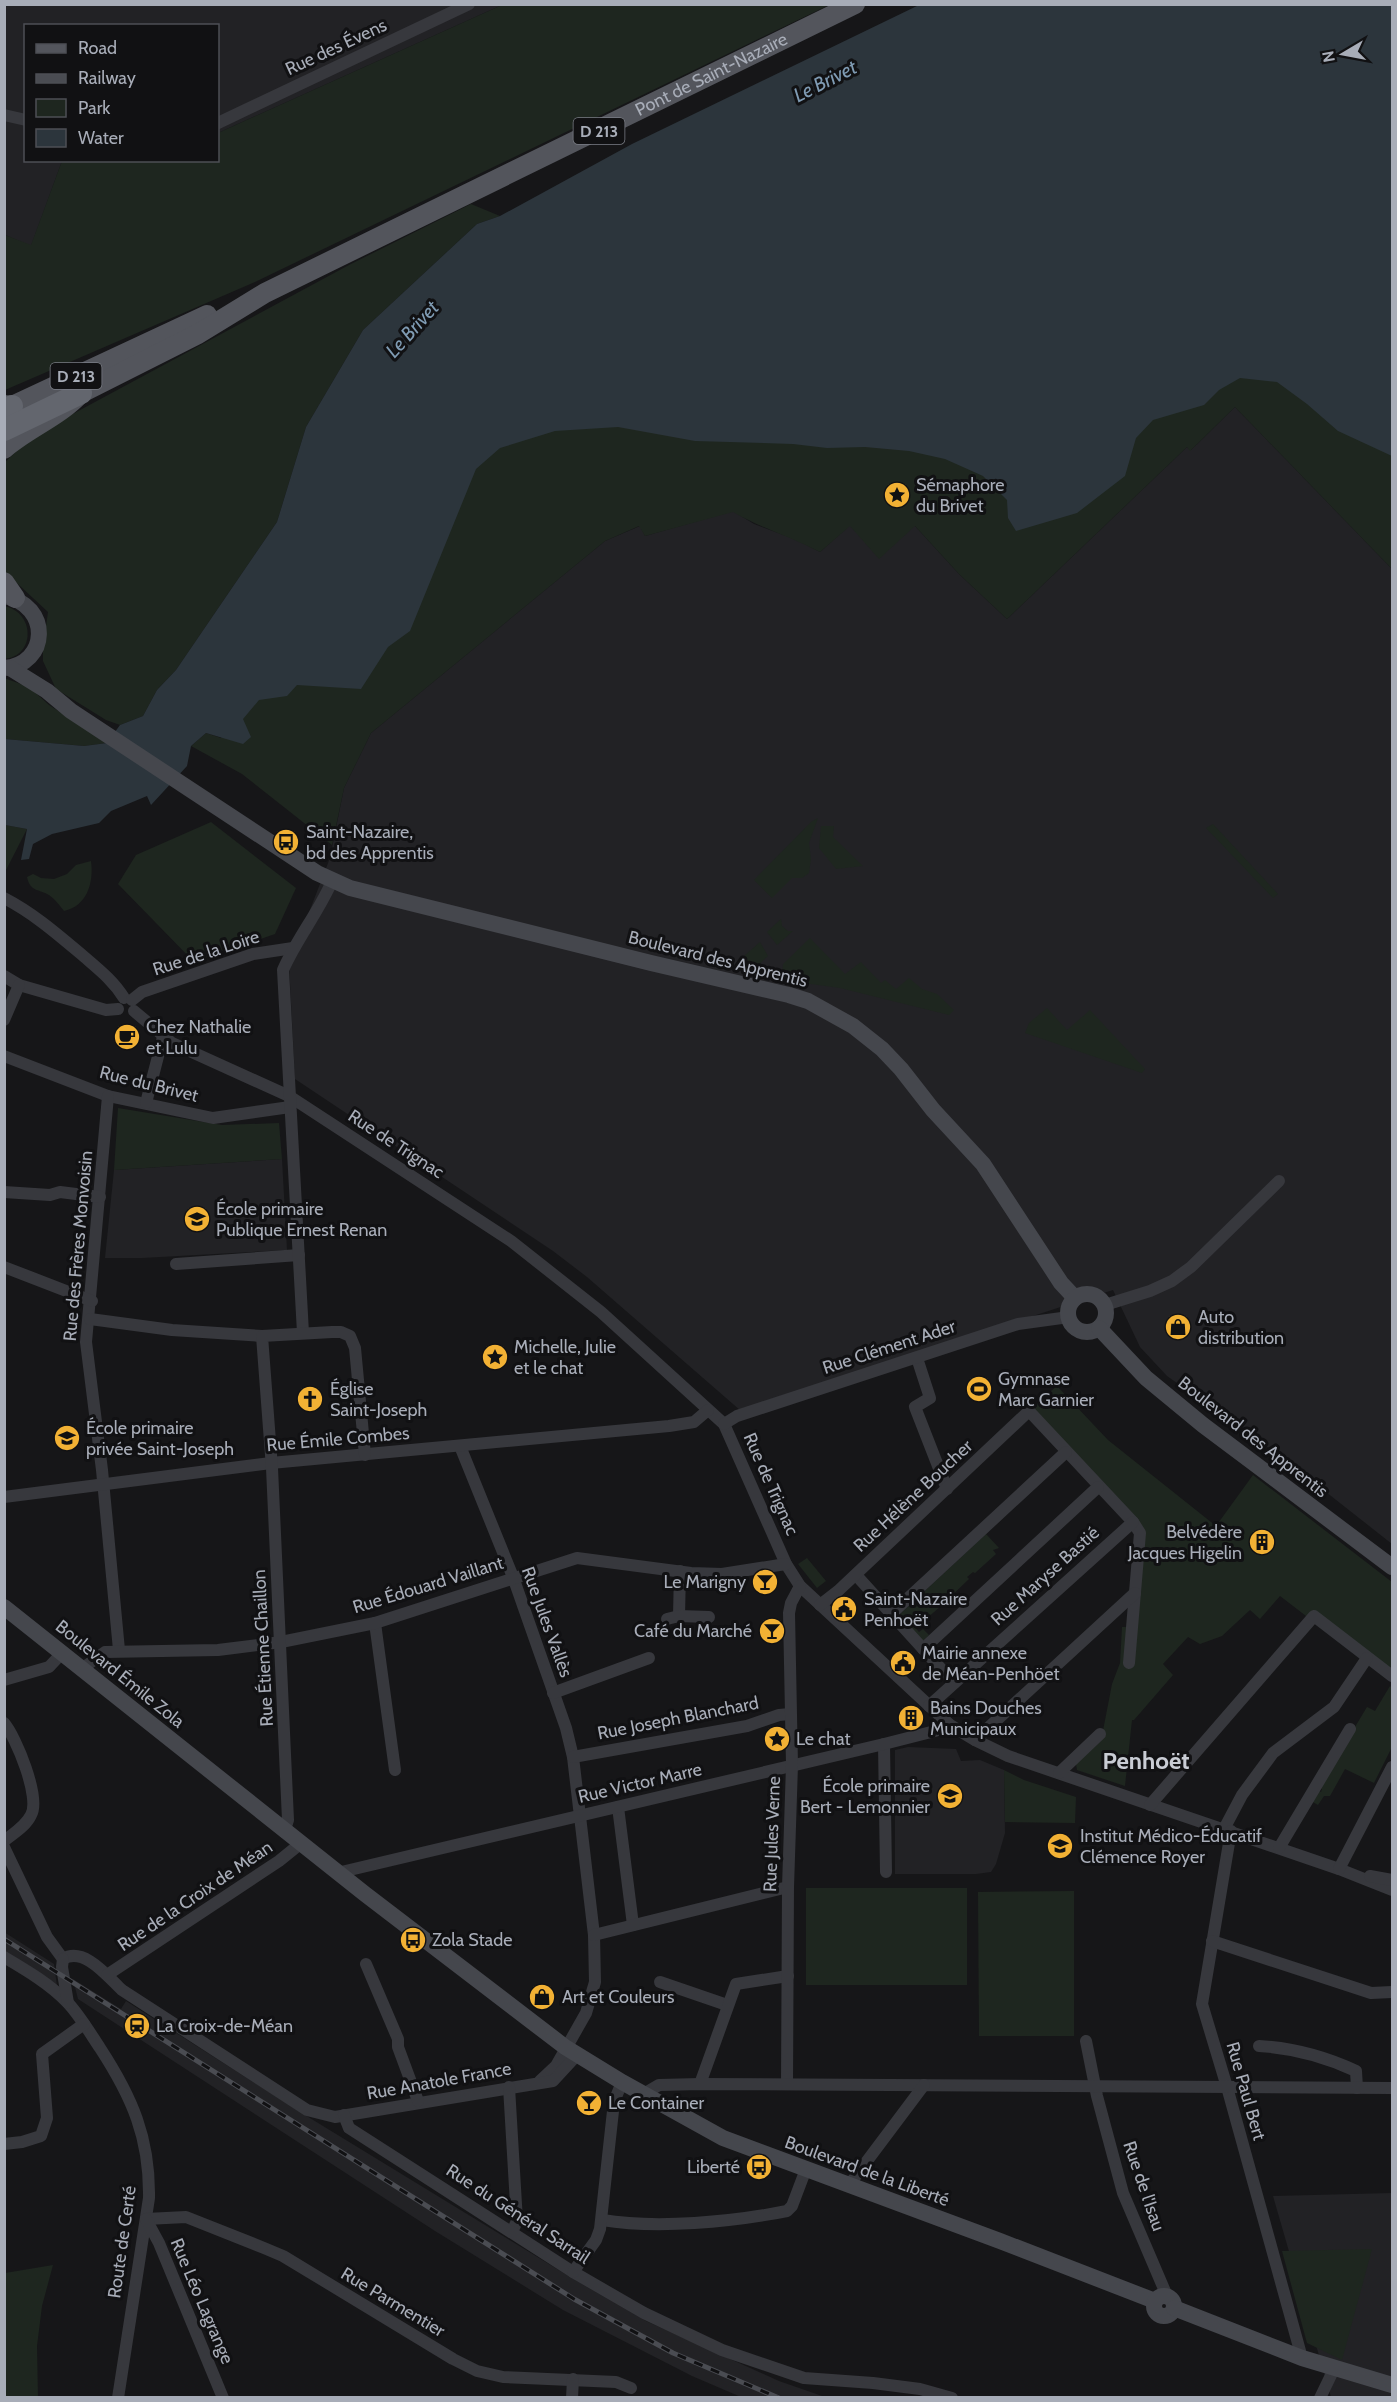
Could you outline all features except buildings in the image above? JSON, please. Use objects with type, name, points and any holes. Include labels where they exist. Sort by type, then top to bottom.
[{"type":"highway","name":"D 213","points":[[4,430],[81,393]]},
{"type":"main road","name":"Pont de Saint-Nazaire","points":[[265,293],[855,4]]},
{"type":"main road","name":"D 213","points":[[81,393],[198,334],[265,293]]},
{"type":"main road","name":"D 213","points":[[7,407],[230,304],[265,293]]},
{"type":"main road","points":[[4,449],[39,423],[67,408],[81,393]]},
{"type":"main road","points":[[7,668],[28,659],[34,651],[39,627],[30,608],[8,592]]},
{"type":"main road","points":[[34,651],[37,670],[47,691]]},
{"type":"main road","name":"Boulevard des Apprentis","points":[[7,668],[47,691],[87,722],[317,873],[358,890],[789,995],[808,1001],[833,1014],[882,1049],[933,1110],[983,1164],[1061,1283],[1075,1298]]},
{"type":"main road","points":[[1080,1295],[1097,1296],[1105,1305],[1106,1317],[1099,1328],[1093,1331],[1081,1330],[1071,1323],[1069,1306],[1080,1295]]},
{"type":"main road","name":"Boulevard des Apprentis","points":[[1099,1328],[1146,1378],[1203,1425],[1392,1567]]},
{"type":"main road","name":"Boulevard Émile Zola","points":[[4,1607],[337,1873]]},
{"type":"main road","name":"Boulevard de la Liberté","points":[[337,1873],[571,2051],[642,2095],[723,2138],[1166,2302],[1302,2358],[1392,2385]]},
{"type":"street","name":"Rue des Évens","points":[[219,123],[469,4]]},
{"type":"street","points":[[4,115],[24,120]]},
{"type":"street","points":[[303,1333],[283,970],[293,948],[317,912],[333,879]]},
{"type":"street","name":"Rue de Trignac","points":[[4,898],[30,911],[58,934],[115,984],[127,1004],[163,1037],[289,1102],[511,1241],[601,1312],[724,1424],[786,1564],[800,1586],[951,1725],[998,1752],[1228,1830],[1392,1890]]},
{"type":"street","name":"Rue de la Loire","points":[[127,1004],[142,992],[253,954],[293,948]]},
{"type":"street","points":[[4,976],[19,985],[106,1010],[127,1004]]},
{"type":"street","points":[[4,1020],[19,985]]},
{"type":"street","points":[[146,1103],[163,1037]]},
{"type":"street","name":"Rue du Brivet","points":[[4,1056],[108,1096],[213,1118],[289,1102]]},
{"type":"street","name":"Rue des Frères Monvoisin","points":[[108,1096],[92,1301],[86,1342],[119,1650]]},
{"type":"street","points":[[1105,1305],[1150,1291],[1172,1281],[1191,1267],[1279,1181]]},
{"type":"street","points":[[4,1192],[50,1195],[60,1192],[100,1197]]},
{"type":"street","points":[[176,1264],[298,1255]]},
{"type":"street","points":[[4,1267],[92,1301]]},
{"type":"street","name":"Rue Clément Ader","points":[[724,1424],[737,1416],[1018,1324],[1069,1317]]},
{"type":"street","points":[[90,1319],[172,1330],[262,1336],[341,1332],[350,1336],[355,1348],[365,1455]]},
{"type":"street","name":"Rue Étienne Chaillon","points":[[262,1336],[272,1463],[281,1642],[288,1820],[284,1832]]},
{"type":"street","points":[[917,1358],[930,1398],[915,1407],[947,1489]]},
{"type":"street","name":"Rue Émile Combes","points":[[4,1497],[272,1463],[687,1424],[694,1422],[708,1410]]},
{"type":"street","name":"Rue Hélène Boucher","points":[[820,1605],[856,1575],[1029,1411],[1066,1452]]},
{"type":"street","name":"Rue Jules Vallès","points":[[460,1446],[513,1577],[566,1728],[573,1757],[594,1935]]},
{"type":"street","points":[[891,1614],[1066,1452],[1140,1533],[1130,1664]]},
{"type":"street","points":[[923,1649],[1098,1487]]},
{"type":"street","name":"Rue Maryse Bastié","points":[[929,1706],[1132,1522]]},
{"type":"street","name":"Rue Édouard Vaillant","points":[[83,1668],[105,1652],[218,1650],[281,1642],[375,1623],[577,1558],[722,1574],[786,1564]]},
{"type":"street","points":[[680,1571],[673,1618],[709,1617]]},
{"type":"street","points":[[856,1575],[954,1683]]},
{"type":"street","name":"Rue Jules Verne","points":[[787,2084],[788,1887],[792,1765],[789,1613],[790,1603],[800,1586]]},
{"type":"street","points":[[975,1740],[1135,1593]]},
{"type":"street","points":[[1150,1805],[1314,1616],[1392,1676]]},
{"type":"street","points":[[375,1623],[395,1770]]},
{"type":"street","points":[[4,1680],[49,1667],[63,1652]]},
{"type":"street","points":[[553,1693],[649,1658]]},
{"type":"street","name":"Rue Paul Bert","points":[[1302,2358],[1202,2004],[1228,1830],[1242,1796],[1273,1753],[1334,1707],[1367,1658]]},
{"type":"street","name":"Rue Joseph Blanchard","points":[[573,1757],[747,1726],[779,1715],[790,1714]]},
{"type":"street","points":[[4,1723],[32,1785],[33,1799],[33,1814],[20,1829],[4,1841]]},
{"type":"street","name":"Rue Victor Marre","points":[[337,1873],[884,1744],[951,1725]]},
{"type":"street","points":[[1279,1848],[1350,1729]]},
{"type":"street","points":[[1059,1773],[1100,1734]]},
{"type":"street","points":[[884,1744],[886,1872]]},
{"type":"street","points":[[1339,1869],[1392,1767]]},
{"type":"street","points":[[618,1807],[633,1925]]},
{"type":"street","name":"Rue de la Croix de Méan","points":[[108,1976],[279,1861],[300,1844]]},
{"type":"street","points":[[4,1847],[47,1937],[63,1959],[62,1967],[68,2003]]},
{"type":"street","name":"Rue de Trignac","points":[[1339,1869],[1392,1881]]},
{"type":"street","points":[[594,1935],[788,1887]]},
{"type":"street","name":"Rue Anatole France","points":[[344,2115],[553,2080],[571,2051],[595,1982],[594,1935]]},
{"type":"street","points":[[1212,1941],[1371,1993],[1392,1992]]},
{"type":"street","points":[[63,1959],[73,1955],[81,1957],[108,1976],[122,1990],[307,2110],[335,2117],[344,2115]]},
{"type":"street","name":"Route de Certé","points":[[4,1957],[39,1978],[68,2003],[84,2024],[123,2084],[136,2112],[146,2145],[149,2170],[146,2219],[118,2397]]},
{"type":"street","points":[[366,1964],[398,2039],[398,2047],[418,2101]]},
{"type":"street","points":[[700,2084],[736,1984],[788,1976]]},
{"type":"street","points":[[660,1982],[727,2005]]},
{"type":"street","points":[[4,2144],[22,2142],[41,2136],[47,2118],[42,2054],[84,2024]]},
{"type":"street","name":"Rue de l'Isau","points":[[1086,2041],[1095,2086],[1123,2193],[1166,2302]]},
{"type":"street","points":[[1259,2046],[1299,2050],[1332,2059],[1356,2071],[1358,2088]]},
{"type":"street","points":[[573,2272],[596,2240],[602,2220],[614,2102],[622,2082]]},
{"type":"street","points":[[642,2095],[659,2085],[700,2084],[1392,2088]]},
{"type":"street","points":[[849,2186],[924,2085]]},
{"type":"street","points":[[664,2106],[673,2086]]},
{"type":"street","points":[[509,2087],[517,2221],[512,2232]]},
{"type":"street","name":"Rue du Général Sarrail","points":[[344,2115],[349,2128],[573,2272],[644,2313],[722,2350],[804,2378],[885,2384],[952,2397]]},
{"type":"street","points":[[602,2220],[648,2223],[707,2221],[787,2211],[792,2206],[806,2169]]},
{"type":"street","name":"Rue Parmentier","points":[[146,2219],[186,2217],[273,2252],[477,2371],[503,2377],[616,2382],[631,2388]]},
{"type":"street","name":"Rue Léo Lagrange","points":[[146,2219],[159,2243],[223,2397]]},
{"type":"street","points":[[1320,2397],[1334,2368]]},
{"type":"street","points":[[572,2397],[573,2379]]},
{"type":"shaded area","points":[[4,5],[502,5],[219,133],[219,24],[24,24],[24,162],[62,162],[31,246],[5,235]]},
{"type":"shaded area","points":[[1235,407],[1392,569],[1392,1544],[1279,1455],[1167,1376],[1140,1347],[1113,1290],[741,1411],[587,1277],[553,1251],[295,1079],[289,964],[330,858],[344,788],[371,733],[605,541],[640,526],[645,536],[733,511],[754,524],[797,540],[820,552],[849,526],[915,526],[959,574],[1007,619],[1187,447],[1191,450]]},
{"type":"shaded area","name":"École primaire Publique Ernest Renan","points":[[282,1159],[287,1250],[105,1258],[114,1170]]},
{"type":"shaded area","name":"École primaire Bert - Lemonnier","points":[[908,1747],[956,1749],[961,1761],[980,1760],[1004,1770],[1005,1833],[996,1864],[991,1872],[895,1874],[895,1750]]},
{"type":"shaded area","points":[[4,1932],[54,1964],[57,1986],[5,1952]]},
{"type":"shaded area","points":[[73,1979],[121,2009],[126,2001],[305,2115],[646,2321],[779,2381],[825,2397],[741,2397],[692,2376],[563,2310],[435,2231],[78,1999]]},
{"type":"shaded area","points":[[1392,2193],[1392,2397],[1331,2397],[1273,2196]]},
{"type":"green space","points":[[502,5],[829,5],[255,282],[5,390],[5,235],[31,245],[62,162],[219,162],[219,133]]},
{"type":"green space","points":[[1392,5],[1392,569],[1235,407],[1190,451],[1187,447],[1007,619],[959,574],[915,526],[879,559],[850,526],[820,552],[733,512],[645,536],[639,526],[605,541],[371,733],[344,788],[332,845],[242,774],[191,746],[206,733],[221,738],[356,455]]},
{"type":"green space","points":[[471,204],[500,216],[477,224],[363,330],[306,427],[277,522],[176,670],[157,690],[143,716],[120,725],[106,720],[56,689],[43,661],[48,612],[5,572],[5,462],[20,448],[56,423],[349,265]]},
{"type":"green space","points":[[4,606],[22,616],[28,634],[22,650],[4,659]]},
{"type":"green space","points":[[4,678],[29,687],[49,705],[107,743],[84,746],[5,739]]},
{"type":"green space","points":[[818,818],[809,843],[811,859],[809,873],[802,878],[792,878],[772,898],[754,880],[811,822]]},
{"type":"green space","points":[[211,822],[296,888],[275,934],[194,962],[118,884],[136,855]]},
{"type":"green space","points":[[1213,824],[1278,894],[1273,898],[1206,828]]},
{"type":"green space","points":[[5,825],[27,829],[5,872]]},
{"type":"green space","points":[[821,826],[834,826],[833,837],[863,866],[836,869],[819,848]]},
{"type":"green space","points":[[91,861],[90,885],[87,892],[78,904],[64,911],[51,897],[33,888],[28,882],[27,877],[33,874],[41,878],[54,879],[67,874],[76,865]]},
{"type":"green space","points":[[781,919],[782,926],[788,931],[793,931],[777,945],[767,932]]},
{"type":"green space","points":[[810,938],[845,974],[861,962],[881,983],[885,980],[896,989],[909,978],[922,989],[937,994],[954,1010],[949,1015],[840,988],[782,980],[783,964]]},
{"type":"green space","points":[[760,942],[768,956],[755,968],[735,964]]},
{"type":"green space","points":[[1047,1008],[1067,1030],[1090,1010],[1145,1069],[1142,1073],[1025,1033],[1029,1023]]},
{"type":"green space","points":[[118,1108],[222,1125],[279,1123],[282,1159],[114,1170]]},
{"type":"green space","points":[[1057,1386],[1108,1440],[1216,1526],[1253,1475],[1392,1582],[1392,1672],[1317,1613],[1306,1616],[1280,1596],[1260,1619],[1250,1610],[1222,1636],[1200,1644],[1188,1637],[1163,1664],[1173,1675],[1132,1720],[1125,1786],[1077,1770],[1076,1764],[1101,1741],[1112,1684],[1120,1663],[1122,1627],[1128,1627],[1143,1533],[1032,1407]]},
{"type":"green space","points":[[986,1534],[999,1548],[993,1550],[996,1554],[975,1573],[967,1577],[969,1579],[947,1600],[945,1598],[939,1603],[941,1606],[919,1625],[913,1619],[910,1622],[919,1632],[923,1629],[929,1635],[923,1641],[899,1615]]},
{"type":"green space","points":[[807,1558],[826,1581],[817,1588],[798,1564]]},
{"type":"green space","points":[[1390,1686],[1392,1688],[1392,1747],[1374,1783],[1345,1769],[1330,1796],[1324,1796],[1318,1805],[1311,1801],[1318,1790],[1321,1792],[1322,1789],[1319,1787],[1367,1707],[1375,1711]]},
{"type":"green space","points":[[1004,1770],[1024,1780],[1076,1797],[1075,1823],[1005,1822]]},
{"type":"green space","points":[[806,1888],[967,1888],[967,1985],[806,1985]]},
{"type":"green space","points":[[1074,1891],[1074,2036],[979,2036],[978,1892]]},
{"type":"green space","points":[[1372,2249],[1342,2360],[1307,2343],[1282,2251]]},
{"type":"green space","points":[[53,2265],[42,2306],[37,2346],[38,2397],[5,2397],[5,2273]]},
{"type":"water","name":"Le Brivet","points":[[919,5],[1392,5],[1392,456],[1338,431],[1277,382],[1240,378],[1219,390],[1204,405],[1153,420],[1136,438],[1125,476],[1077,513],[1016,531],[1008,518],[1007,500],[983,476],[945,459],[909,451],[865,447],[827,448],[793,444],[695,441],[618,427],[555,431],[500,448],[476,469],[410,631],[388,647],[361,689],[297,685],[287,696],[259,700],[243,719],[251,737],[243,744],[206,733],[191,746],[187,766],[151,805],[147,796],[111,811],[99,823],[52,834],[33,844],[29,859],[21,860],[27,829],[5,825],[5,739],[84,746],[107,743],[120,725],[143,716],[157,690],[176,670],[277,522],[306,427],[363,330],[477,224],[500,216],[632,144]]},
{"type":"railway","points":[[4,1939],[574,2299],[673,2353],[779,2398]]},
{"type":"place","name":"Sémaphore du Brivet","points":[[897,495]]},
{"type":"place","name":"Saint-Nazaire, bd des Apprentis","points":[[286,842]]},
{"type":"place","name":"Chez Nathalie et Lulu","points":[[127,1037]]},
{"type":"place","name":"École primaire Publique Ernest Renan","points":[[197,1219]]},
{"type":"place","name":"Auto distribution","points":[[1178,1327]]},
{"type":"place","name":"Michelle, Julie et le chat","points":[[495,1357]]},
{"type":"place","name":"Gymnase Marc Garnier","points":[[979,1389]]},
{"type":"place","name":"Église Saint-Joseph","points":[[310,1399]]},
{"type":"place","name":"École primaire privée Saint-Joseph","points":[[67,1438]]},
{"type":"place","name":"Belvédère Jacques Higelin","points":[[1262,1542]]},
{"type":"place","name":"Le Marigny","points":[[765,1582]]},
{"type":"place","name":"Saint-Nazaire Penhoët","points":[[844,1609]]},
{"type":"place","name":"Café du Marché","points":[[772,1631]]},
{"type":"place","name":"Mairie annexe de Méan-Penhöet","points":[[903,1663]]},
{"type":"place","name":"Bains Douches Municipaux","points":[[911,1718]]},
{"type":"place","name":"Le chat","points":[[777,1739]]},
{"type":"place","name":"École primaire Bert - Lemonnier","points":[[950,1796]]},
{"type":"place","name":"Institut Médico-Éducatif Clémence Royer","points":[[1060,1846]]},
{"type":"place","name":"Zola Stade","points":[[413,1940]]},
{"type":"place","name":"Art et Couleurs","points":[[542,1997]]},
{"type":"place","name":"La Croix-de-Méan","points":[[137,2026]]},
{"type":"place","name":"Le Container","points":[[589,2103]]},
{"type":"place","name":"Liberté","points":[[759,2167]]},
{"type":"district","name":"Penhoët","points":[[1146,1761]]}]
